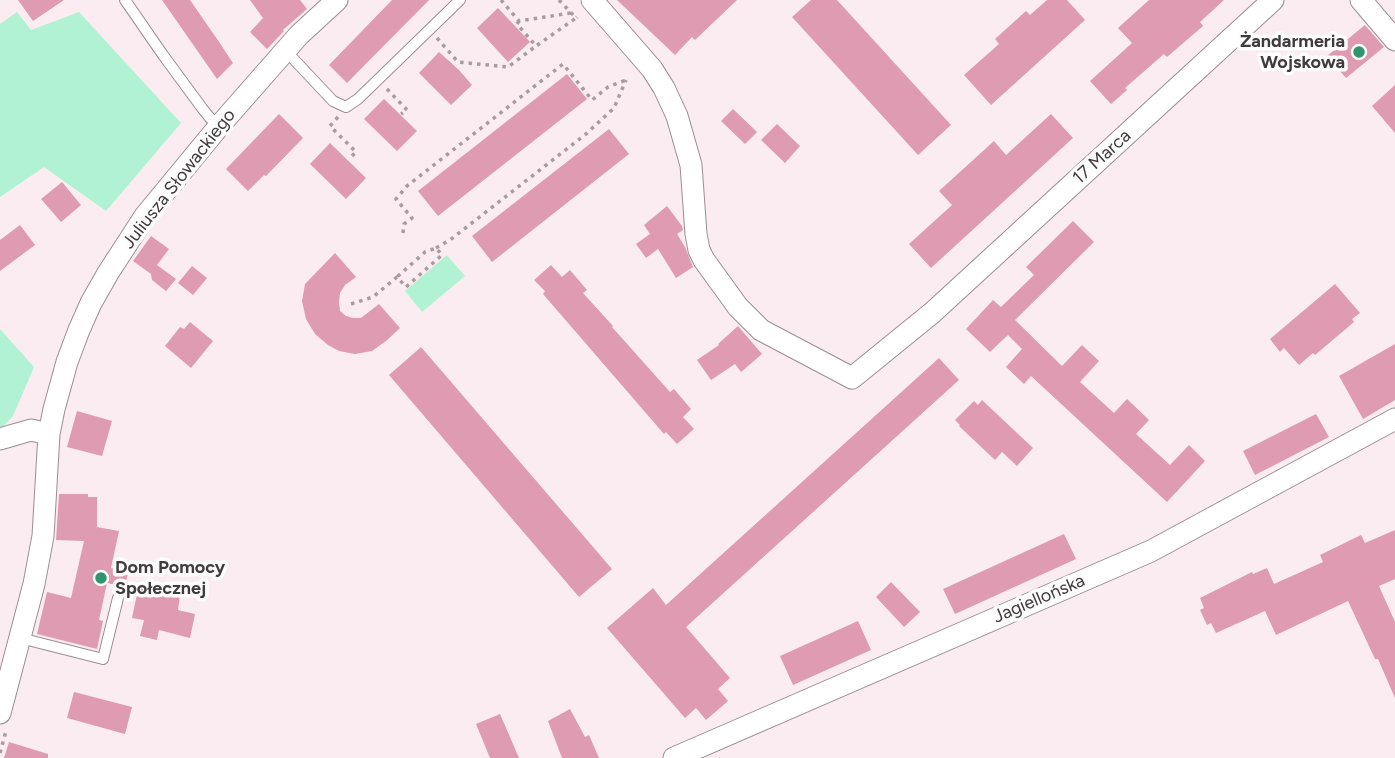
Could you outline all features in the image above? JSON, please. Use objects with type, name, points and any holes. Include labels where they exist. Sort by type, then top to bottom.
[{"type":"street","name":"Juliusza Słowackiego","points":[[0,713],[34,584],[43,536],[49,434],[67,362],[79,330],[108,273],[145,216],[285,50],[337,0]]},
{"type":"street","name":"17 Marca","points":[[592,0],[646,61],[664,88],[677,116],[688,151],[696,234],[704,260],[738,307],[754,324],[772,337],[852,378],[932,313],[1273,0]]},
{"type":"street","points":[[1361,0],[1395,40]]},
{"type":"street","name":"Jagiellońska","points":[[674,758],[1150,551],[1395,419]]},
{"type":"street","points":[[0,439],[31,430],[49,434]]},
{"type":"lane","points":[[125,0],[202,108],[220,125]]},
{"type":"lane","points":[[285,50],[333,101],[346,107],[358,99],[460,0]]},
{"type":"lane","points":[[20,638],[103,659],[118,598]]},
{"type":"path","points":[[500,0],[519,21],[517,24],[536,47]]},
{"type":"path","points":[[519,21],[571,13]]},
{"type":"path","points":[[429,30],[457,65],[508,67],[576,18]]},
{"type":"path","points":[[351,304],[373,298],[425,252],[450,240],[586,134],[614,108],[626,79],[608,87],[592,100],[563,64],[407,186],[396,199],[412,218],[404,224],[403,233]]},
{"type":"path","points":[[378,80],[407,110],[401,114]]},
{"type":"path","points":[[346,107],[330,126],[356,152],[350,158]]},
{"type":"path","points":[[397,277],[406,287],[442,255],[436,248]]},
{"type":"green space","points":[[17,12],[31,30],[79,12],[181,123],[106,211],[44,167],[0,197],[0,24]]},
{"type":"green space","points":[[447,255],[465,276],[422,312],[405,291]]},
{"type":"green space","points":[[0,329],[34,367],[13,416],[0,430]]},
{"type":"building","points":[[18,0],[64,0],[33,21]]},
{"type":"building","points":[[162,0],[190,0],[233,63],[217,79]]},
{"type":"building","points":[[250,0],[300,0],[307,9],[283,30],[267,49],[250,32],[263,18]]},
{"type":"building","points":[[392,0],[429,0],[347,83],[329,65]]},
{"type":"building","points":[[617,0],[737,0],[695,40],[692,37],[675,55]]},
{"type":"building","points":[[811,0],[837,0],[951,125],[918,155],[792,17]]},
{"type":"building","points":[[1047,0],[1067,0],[1085,20],[991,105],[964,75],[999,44],[995,39],[1026,11],[1030,15]]},
{"type":"building","points":[[1149,0],[1224,0],[1200,22],[1203,26],[1167,57],[1164,54],[1111,104],[1090,81],[1132,43],[1118,28]]},
{"type":"building","points":[[498,8],[530,42],[508,62],[477,28]]},
{"type":"building","points":[[1365,25],[1384,47],[1346,78],[1327,56]]},
{"type":"building","points":[[439,52],[472,85],[451,105],[419,73]]},
{"type":"building","points":[[567,74],[587,99],[438,216],[418,191]]},
{"type":"building","points":[[1395,85],[1395,133],[1372,106]]},
{"type":"building","points":[[384,99],[417,131],[397,151],[364,119]]},
{"type":"building","points":[[733,109],[757,132],[745,144],[721,121]]},
{"type":"building","points":[[279,114],[303,138],[248,191],[226,169]]},
{"type":"building","points":[[1051,114],[1073,138],[931,268],[909,244],[952,205],[939,191],[994,141],[1006,155]]},
{"type":"building","points":[[777,124],[800,146],[785,163],[761,140]]},
{"type":"building","points":[[609,129],[629,154],[492,262],[472,236]]},
{"type":"building","points":[[330,143],[366,178],[346,199],[310,164]]},
{"type":"building","points":[[62,182],[81,205],[61,222],[41,199]]},
{"type":"building","points":[[667,206],[682,226],[683,230],[677,234],[693,267],[676,278],[658,249],[646,258],[636,244],[650,234],[644,225]]},
{"type":"building","points":[[1073,221],[1094,242],[1015,320],[1062,366],[1082,345],[1099,361],[1080,382],[1114,413],[1127,399],[1149,420],[1136,434],[1170,465],[1189,445],[1205,461],[1167,502],[1031,376],[1024,384],[1006,367],[1022,349],[1008,335],[990,352],[966,329],[993,300],[1001,307],[1034,275],[1026,267]]},
{"type":"building","points":[[20,225],[35,245],[0,271],[0,240]]},
{"type":"building","points":[[151,236],[169,249],[157,265],[176,279],[166,291],[152,280],[151,274],[133,261]]},
{"type":"building","points":[[335,253],[356,277],[345,285],[340,293],[340,311],[346,316],[361,318],[379,304],[400,328],[372,351],[355,354],[339,351],[315,334],[306,319],[302,301],[305,284]]},
{"type":"building","points":[[551,265],[562,277],[570,270],[587,290],[583,293],[612,327],[670,392],[674,389],[691,409],[683,417],[694,429],[677,444],[666,432],[664,434],[543,294],[545,291],[534,280]]},
{"type":"building","points":[[192,266],[207,278],[193,295],[178,283]]},
{"type":"building","points":[[1335,284],[1360,313],[1352,319],[1354,322],[1299,365],[1284,348],[1280,352],[1270,339]]},
{"type":"building","points":[[190,322],[213,341],[191,368],[165,346],[180,327],[184,329]]},
{"type":"building","points":[[738,326],[762,354],[741,372],[735,364],[711,380],[697,360],[719,345]]},
{"type":"building","points":[[1395,344],[1395,400],[1363,419],[1339,376]]},
{"type":"building","points":[[421,347],[612,569],[579,597],[389,375]]},
{"type":"building","points":[[939,358],[959,380],[686,627],[730,678],[718,689],[728,701],[706,720],[696,708],[685,718],[607,628],[653,588],[666,605]]},
{"type":"building","points":[[982,400],[1033,448],[1017,466],[1002,452],[995,460],[955,420],[974,401],[978,405]]},
{"type":"building","points":[[77,411],[112,421],[102,456],[67,447]]},
{"type":"building","points":[[1316,414],[1329,437],[1255,475],[1243,451]]},
{"type":"building","name":"Dom Pomocy Społecznej","points":[[59,494],[88,494],[88,497],[97,497],[97,527],[119,531],[111,568],[128,572],[125,587],[107,583],[99,620],[103,621],[97,649],[37,634],[47,592],[71,598],[84,541],[56,540]]},
{"type":"building","points":[[1395,530],[1395,579],[1379,586],[1395,622],[1395,698],[1348,601],[1276,635],[1265,611],[1216,633],[1211,623],[1207,625],[1200,610],[1204,608],[1200,598],[1252,572],[1253,574],[1267,568],[1274,584],[1323,562],[1320,555],[1361,535],[1365,543]]},
{"type":"building","points":[[1064,534],[1076,559],[955,614],[943,589]]},
{"type":"building","points":[[891,582],[920,612],[904,627],[876,597]]},
{"type":"building","points":[[139,585],[180,595],[178,610],[195,614],[190,638],[159,630],[157,640],[140,636],[144,620],[132,618]]},
{"type":"building","points":[[858,621],[871,650],[793,685],[780,656]]},
{"type":"building","points":[[74,692],[132,707],[125,734],[67,718]]},
{"type":"building","points":[[570,709],[585,737],[589,735],[599,758],[562,758],[548,721]]},
{"type":"building","points":[[500,714],[519,758],[490,758],[476,724]]},
{"type":"building","points":[[9,742],[48,754],[48,758],[4,758]]},
{"type":"place","name":"Żandarmeria Wojskowa","points":[[1359,52]]},
{"type":"place","name":"Dom Pomocy Społecznej","points":[[101,578]]}]
